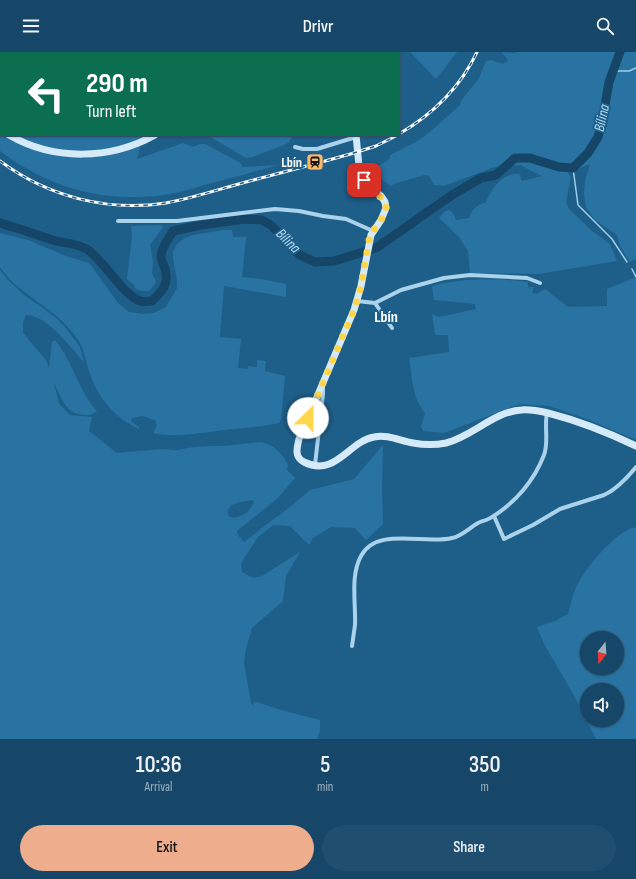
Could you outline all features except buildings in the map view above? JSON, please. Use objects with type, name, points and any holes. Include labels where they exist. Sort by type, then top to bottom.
[{"type":"street","points":[[11,136],[48,151],[82,155],[118,150],[154,136]]},
{"type":"street","points":[[295,147],[303,149],[317,149],[356,136],[359,166],[362,176],[385,202],[386,208],[382,220],[373,231],[369,240],[367,259],[357,301],[297,447],[296,453],[300,460],[305,463],[315,465],[325,465],[336,462],[364,440],[374,437],[391,438],[413,443],[428,444],[447,442],[474,430],[507,412],[521,410],[546,413],[566,418],[605,432],[636,446]]},
{"type":"street","points":[[118,221],[177,220],[275,209],[288,209],[346,219],[373,231]]},
{"type":"street","points":[[357,301],[375,304],[401,290],[444,278],[470,275],[527,278],[540,283]]},
{"type":"street","points":[[375,304],[392,328]]},
{"type":"street","points":[[315,465],[323,394],[322,384]]},
{"type":"street","points":[[352,646],[355,626],[355,574],[361,556],[369,545],[385,540],[405,538],[425,540],[452,538],[462,534],[478,523],[494,516],[512,502],[524,490],[536,473],[546,448],[546,413]]},
{"type":"street","points":[[494,516],[504,539],[571,504],[589,500],[610,492],[628,477],[636,467]]},
{"type":"shaded area","points":[[410,52],[457,52],[437,78],[435,78]]},
{"type":"shaded area","points":[[501,52],[636,52],[636,259],[630,262],[620,246],[617,235],[595,220],[586,208],[584,194],[585,181],[590,164],[568,173],[571,177],[566,202],[569,209],[591,230],[610,244],[617,261],[539,274],[470,273],[468,251],[459,237],[439,218],[444,212],[449,210],[453,213],[456,220],[469,218],[475,208],[486,202],[498,182],[508,176],[519,174],[522,181],[542,176],[520,165],[495,167],[444,186],[434,185],[429,176],[425,175],[396,183],[391,186],[380,178],[373,178],[370,173],[371,171],[388,160],[390,155],[418,141],[460,105],[461,101],[479,78],[486,61],[491,60],[503,64],[508,61]]},
{"type":"shaded area","points":[[0,136],[143,136],[137,159],[183,143],[193,147],[200,144],[205,144],[239,162],[242,167],[279,165],[175,193],[141,197],[120,197],[78,190],[57,183],[38,175],[0,151]]},
{"type":"shaded area","points":[[209,136],[292,136],[289,142],[284,145],[253,157],[246,158]]},
{"type":"shaded area","points":[[160,225],[163,227],[150,245],[153,262],[152,274],[156,281],[149,291],[142,291],[136,289],[127,279],[132,236],[131,226]]},
{"type":"shaded area","points":[[232,230],[233,237],[246,237],[242,277],[286,284],[286,297],[224,286],[220,337],[241,339],[238,368],[248,369],[248,366],[257,367],[257,360],[266,361],[265,371],[285,376],[281,420],[279,423],[180,435],[153,433],[157,425],[155,420],[142,416],[132,418],[131,421],[139,427],[139,429],[130,424],[115,413],[102,398],[92,381],[81,345],[63,321],[24,292],[0,267],[0,233],[28,240],[66,256],[89,263],[118,303],[129,312],[143,314],[154,313],[166,307],[177,288],[173,252],[177,244],[185,238],[193,235]]},
{"type":"shaded area","points":[[0,270],[24,295],[56,318],[80,347],[84,362],[50,326],[34,316],[26,315],[23,322],[23,333],[46,360],[49,368],[52,342],[55,340],[61,348],[90,402],[97,411],[90,415],[73,412],[65,404],[54,383],[59,404],[70,415],[92,417],[89,431],[117,453],[166,449],[177,450],[261,442],[270,445],[280,453],[288,465],[287,470],[295,478],[278,498],[237,531],[238,535],[244,542],[310,490],[354,479],[383,445],[383,524],[366,540],[355,528],[331,527],[313,538],[309,545],[290,526],[273,525],[258,537],[241,563],[242,572],[253,578],[262,576],[300,552],[286,576],[283,601],[252,628],[246,648],[244,663],[251,703],[253,706],[254,702],[256,702],[320,720],[320,731],[317,739],[0,739]],"holes":[[[254,500],[249,510],[239,517],[235,518],[228,515],[229,509],[234,504]]]},
{"type":"shaded area","points":[[636,278],[636,440],[587,419],[549,406],[520,404],[444,433],[423,431],[421,427],[425,413],[417,401],[409,358],[449,352],[448,335],[435,335],[432,314],[439,317],[476,309],[475,304],[434,300],[432,286],[468,280],[528,282],[528,287],[534,287],[532,293],[537,294],[545,289],[568,307],[607,306],[607,289]]},
{"type":"shaded area","points":[[636,527],[636,739],[596,739],[590,727],[624,727],[624,683],[580,683],[580,707],[544,644],[537,627],[555,621],[568,614],[575,590],[583,575],[604,549],[620,534]]},
{"type":"waterway","name":"Bílina","points":[[0,223],[56,241],[85,248],[101,262],[127,292],[140,301],[152,301],[159,294],[166,283],[165,267],[161,254],[173,231],[201,225],[245,219],[262,220],[272,226],[298,254],[315,262],[334,261],[376,248],[452,195],[481,178],[496,175],[515,158],[530,158],[559,167],[573,168],[588,153],[598,137],[609,82],[620,52]]},
{"type":"waterway","points":[[613,71],[629,71],[636,68]]},
{"type":"waterway","points":[[573,168],[578,205],[612,239],[627,262]]},
{"type":"waterway","points":[[632,269],[636,277]]},
{"type":"railway","points":[[400,133],[423,118],[444,99],[462,77],[477,52]]},
{"type":"railway","points":[[0,161],[19,174],[38,184],[79,199],[122,205],[144,205],[186,199],[329,160],[376,146],[396,136]]},
{"type":"place","name":"Lbín","points":[[315,162]]},
{"type":"district","name":"Lbín","points":[[386,317]]},
{"type":"route","points":[[308,418],[354,310],[367,259],[370,235],[385,214],[385,202],[364,180]]}]
